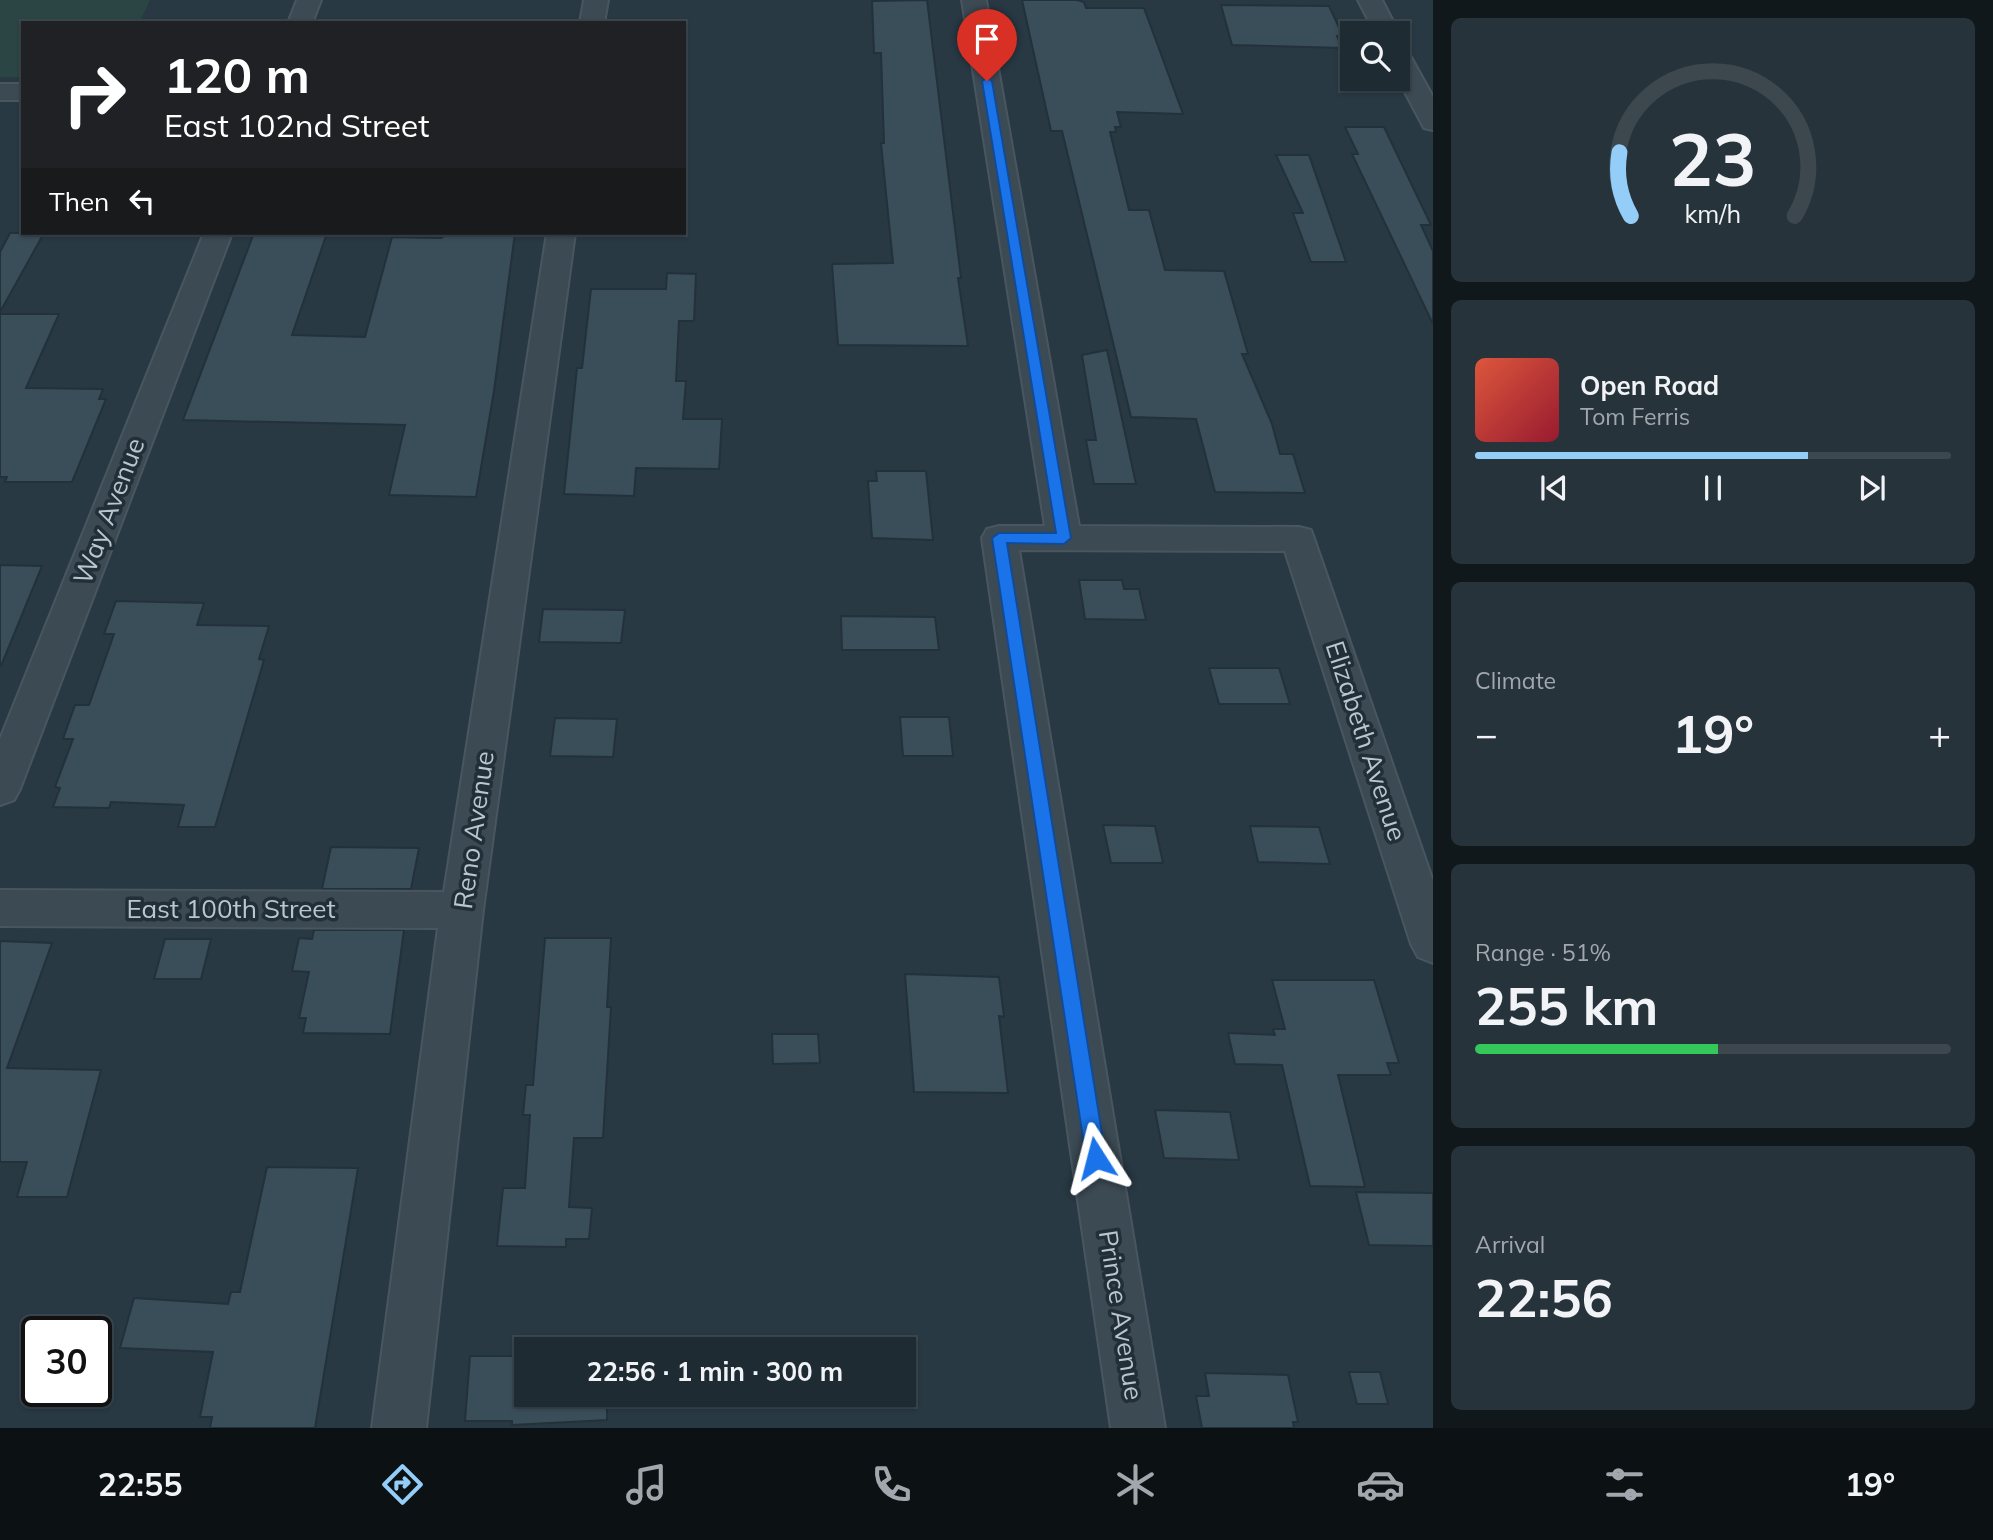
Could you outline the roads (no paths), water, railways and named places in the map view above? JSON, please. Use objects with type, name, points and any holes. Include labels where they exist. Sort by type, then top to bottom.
[{"type":"street","points":[[301,21],[309,0]]},
{"type":"street","points":[[592,21],[596,0]]},
{"type":"street","points":[[974,0],[1064,538]]},
{"type":"street","points":[[1370,0],[1381,21]]},
{"type":"street","points":[[1410,78],[1433,122]]},
{"type":"street","points":[[0,92],[21,92]]},
{"type":"street","name":"Way Avenue","points":[[0,789],[217,235]]},
{"type":"street","name":"Reno Avenue","points":[[399,1428],[462,910],[561,235]]},
{"type":"street","name":"Prince Avenue","points":[[1064,538],[999,538],[1138,1428]]},
{"type":"street","name":"Elizabeth Avenue","points":[[1064,538],[1299,538],[1433,944]]},
{"type":"street","name":"East 100th Street","points":[[0,908],[462,910]]}]
